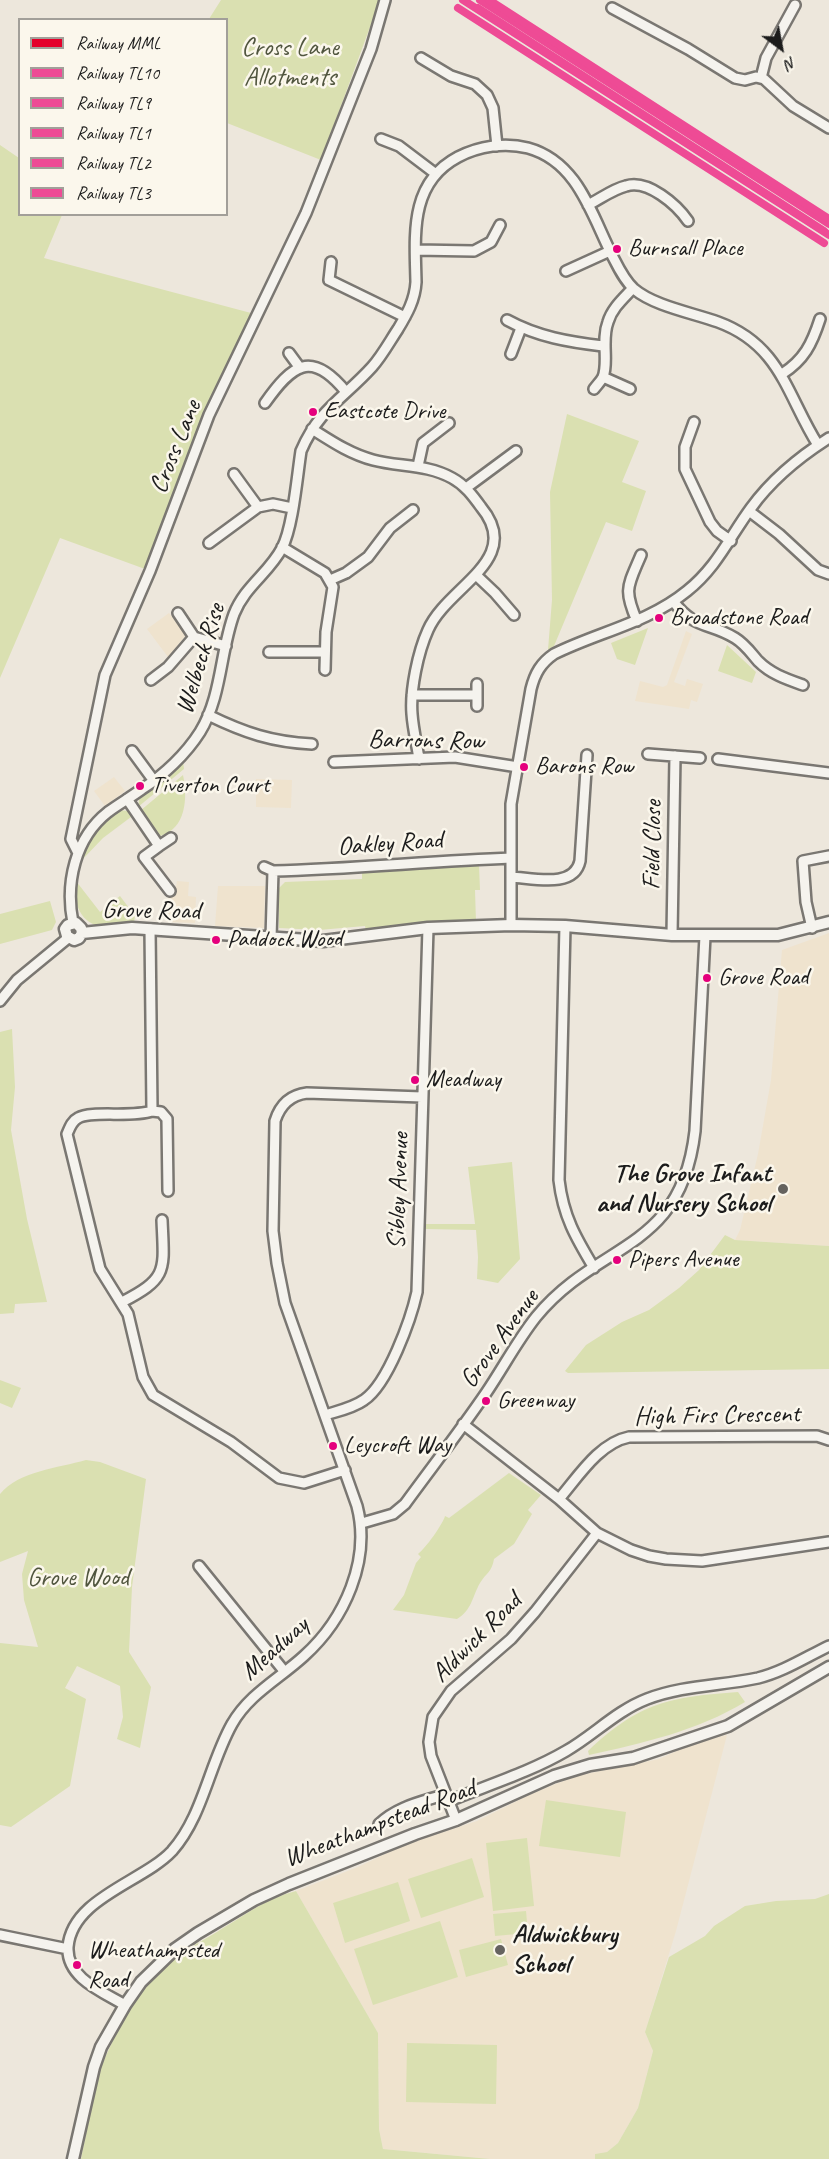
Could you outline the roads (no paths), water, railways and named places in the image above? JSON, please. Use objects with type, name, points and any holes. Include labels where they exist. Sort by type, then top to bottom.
[{"type":"street","name":"Cross Lane","points":[[73,923],[69,893],[78,854],[71,839],[105,675],[150,572],[209,415],[306,213],[371,49],[385,0]]},
{"type":"street","points":[[761,78],[766,58],[795,5]]},
{"type":"street","points":[[612,8],[688,49],[735,78],[745,80],[761,78],[769,82],[779,94],[805,115],[829,128]]},
{"type":"street","points":[[421,58],[452,76],[475,84],[487,95],[493,108],[497,146]]},
{"type":"street","points":[[381,139],[409,152],[436,174]]},
{"type":"street","name":"Welbeck Rise","points":[[78,854],[87,835],[100,820],[154,781],[192,743],[208,716],[234,616],[245,593],[272,562],[287,536],[301,451],[323,414],[373,366],[405,317],[415,293],[417,210],[426,188],[436,174],[456,158],[478,149],[497,146],[522,147],[550,157],[568,172],[588,205],[609,251],[633,288]]},
{"type":"street","points":[[588,205],[625,186],[638,185],[672,202],[688,221]]},
{"type":"street","points":[[416,250],[474,251],[491,242],[500,225]]},
{"type":"street","points":[[566,271],[609,251]]},
{"type":"street","points":[[331,262],[329,280],[405,317]]},
{"type":"street","points":[[594,388],[603,377],[603,346],[607,324],[611,314],[633,288],[650,298],[721,323],[765,353],[782,374],[805,426],[818,445]]},
{"type":"street","points":[[782,374],[799,362],[809,349],[819,319]]},
{"type":"street","points":[[507,320],[521,328],[570,342],[603,346]]},
{"type":"street","points":[[511,354],[521,328]]},
{"type":"street","points":[[289,353],[300,368]]},
{"type":"street","points":[[265,403],[285,378],[300,368],[312,366],[333,376],[346,392]]},
{"type":"street","points":[[603,377],[630,389]]},
{"type":"street","points":[[694,422],[685,447],[685,469],[710,522],[717,531],[731,541]]},
{"type":"street","points":[[418,466],[423,443],[449,423]]},
{"type":"street","points":[[312,429],[356,455],[418,466],[453,478],[466,488],[488,515],[495,531],[494,546],[484,565],[449,600],[432,621],[425,641],[412,695],[412,714],[419,759]]},
{"type":"street","points":[[511,925],[512,804],[531,688],[541,665],[562,650],[636,621],[674,601],[708,572],[749,511],[780,475],[829,438]]},
{"type":"street","points":[[466,488],[516,451]]},
{"type":"street","points":[[234,474],[258,507]]},
{"type":"street","points":[[209,543],[258,507],[273,504],[292,508]]},
{"type":"street","points":[[330,580],[346,573],[368,558],[390,528],[413,510]]},
{"type":"street","points":[[749,511],[779,534],[818,570],[829,574]]},
{"type":"street","points":[[282,547],[325,573],[333,586],[326,632],[325,670]]},
{"type":"street","points":[[636,621],[628,603],[628,595],[629,585],[641,555]]},
{"type":"street","points":[[476,575],[514,615]]},
{"type":"street","points":[[674,601],[687,618],[733,636],[776,675],[803,685]]},
{"type":"street","points":[[178,614],[194,637],[226,646]]},
{"type":"street","points":[[151,680],[168,667],[194,637]]},
{"type":"street","points":[[269,652],[325,652]]},
{"type":"street","points":[[477,684],[477,706]]},
{"type":"street","points":[[412,695],[477,696]]},
{"type":"street","points":[[208,716],[251,735],[312,744]]},
{"type":"street","points":[[132,751],[154,781]]},
{"type":"street","points":[[648,753],[700,758]]},
{"type":"street","points":[[511,877],[563,879],[576,872],[580,861],[587,755]]},
{"type":"street","name":"Field Close","points":[[672,935],[675,756]]},
{"type":"street","name":"Barrons Row","points":[[334,762],[455,757],[518,766]]},
{"type":"street","points":[[718,759],[829,773]]},
{"type":"street","points":[[127,799],[159,846]]},
{"type":"street","points":[[170,891],[144,857],[171,838]]},
{"type":"street","points":[[812,928],[806,902],[803,861],[829,856]]},
{"type":"street","name":"Oakley Road","points":[[271,938],[268,869],[342,870],[441,860],[511,858]]},
{"type":"street","name":"Grove Road","points":[[82,933],[80,926],[73,923],[65,929],[68,938],[77,939],[82,933],[132,928],[323,941],[428,928],[511,925],[566,926],[672,935],[778,935],[829,922]]},
{"type":"street","points":[[566,926],[559,1180],[572,1232],[594,1268]]},
{"type":"street","name":"Sibley Avenue","points":[[325,1415],[358,1404],[371,1395],[378,1386],[411,1319],[417,1292],[428,928]]},
{"type":"street","points":[[150,929],[152,1111]]},
{"type":"street","name":"Grove Avenue","points":[[362,1523],[387,1517],[400,1510],[463,1424],[537,1316],[562,1291],[629,1246],[658,1222],[677,1196],[691,1161],[695,1131],[705,936]]},
{"type":"street","points":[[0,1001],[17,980],[68,938]]},
{"type":"street","name":"Meadway","points":[[68,1949],[73,1929],[94,1905],[110,1892],[145,1873],[172,1851],[193,1819],[220,1748],[232,1724],[243,1707],[257,1693],[303,1657],[320,1640],[341,1610],[359,1560],[362,1523],[285,1304],[277,1263],[273,1231],[277,1114],[285,1102],[296,1095],[307,1093],[422,1097]]},
{"type":"street","points":[[168,1191],[167,1119],[161,1112],[85,1115],[74,1121],[67,1134],[100,1269],[128,1314],[143,1377],[153,1395],[231,1442],[279,1478],[304,1483],[345,1470]]},
{"type":"street","points":[[122,1302],[150,1286],[161,1273],[164,1260],[162,1220]]},
{"type":"street","points":[[463,1424],[597,1533],[649,1556],[682,1560],[720,1559],[829,1542]]},
{"type":"street","name":"High Firs Crescent","points":[[559,1500],[601,1451],[618,1439],[629,1437],[817,1436],[829,1440]]},
{"type":"street","name":"Aldwick Road","points":[[456,1820],[431,1756],[429,1742],[433,1717],[451,1691],[511,1639],[597,1533]]},
{"type":"street","points":[[199,1566],[284,1671]]},
{"type":"street","name":"Wheathampstead Road","points":[[379,1824],[389,1815],[411,1805],[448,1797],[567,1750],[612,1717],[644,1700],[677,1689],[761,1677],[829,1646]]},
{"type":"street","name":"Wheathampstead Road","points":[[73,2159],[94,2067],[101,2047],[141,1982],[175,1949],[198,1933],[254,1900],[456,1820],[554,1776],[590,1765],[633,1758],[728,1726],[829,1667]]},
{"type":"street","points":[[0,1935],[68,1949],[72,1966],[79,1976],[125,2005]]},
{"type":"rail line","name":"TL10","points":[[463,0],[829,235]]},
{"type":"rail line","name":"TL1","points":[[480,0],[829,224]]},
{"type":"rail line","name":"MML","points":[[483,0],[829,223]]},
{"type":"rail line","name":"TL2","points":[[489,0],[829,219]]},
{"type":"rail line","name":"TL9","points":[[458,8],[824,243]]},
{"type":"rail line","name":"TL3","points":[[478,8],[824,231]]},
{"type":"place","name":"Burnsall Place","points":[[617,249]]},
{"type":"place","name":"Eastcote Drive","points":[[313,412]]},
{"type":"place","name":"Broadstone Road","points":[[659,618]]},
{"type":"place","name":"Barons Row","points":[[524,767]]},
{"type":"place","name":"Tiverton Court","points":[[140,786]]},
{"type":"place","name":"Paddock Wood","points":[[216,940]]},
{"type":"place","name":"Grove Road","points":[[707,978]]},
{"type":"place","name":"Meadway","points":[[415,1080]]},
{"type":"place","name":"The Grove Infant and Nursery School","points":[[783,1189]]},
{"type":"place","name":"Pipers Avenue","points":[[617,1260]]},
{"type":"place","name":"Greenway","points":[[486,1401]]},
{"type":"place","name":"Leycroft Way","points":[[333,1446]]},
{"type":"place","name":"Aldwickbury School","points":[[500,1950]]},
{"type":"place","name":"Wheathampsted Road","points":[[77,1965]]},
{"type":"park label","name":"Cross Lane Allotments","points":[[290,63]]},
{"type":"park label","name":"Grove Wood","points":[[78,1578]]}]
